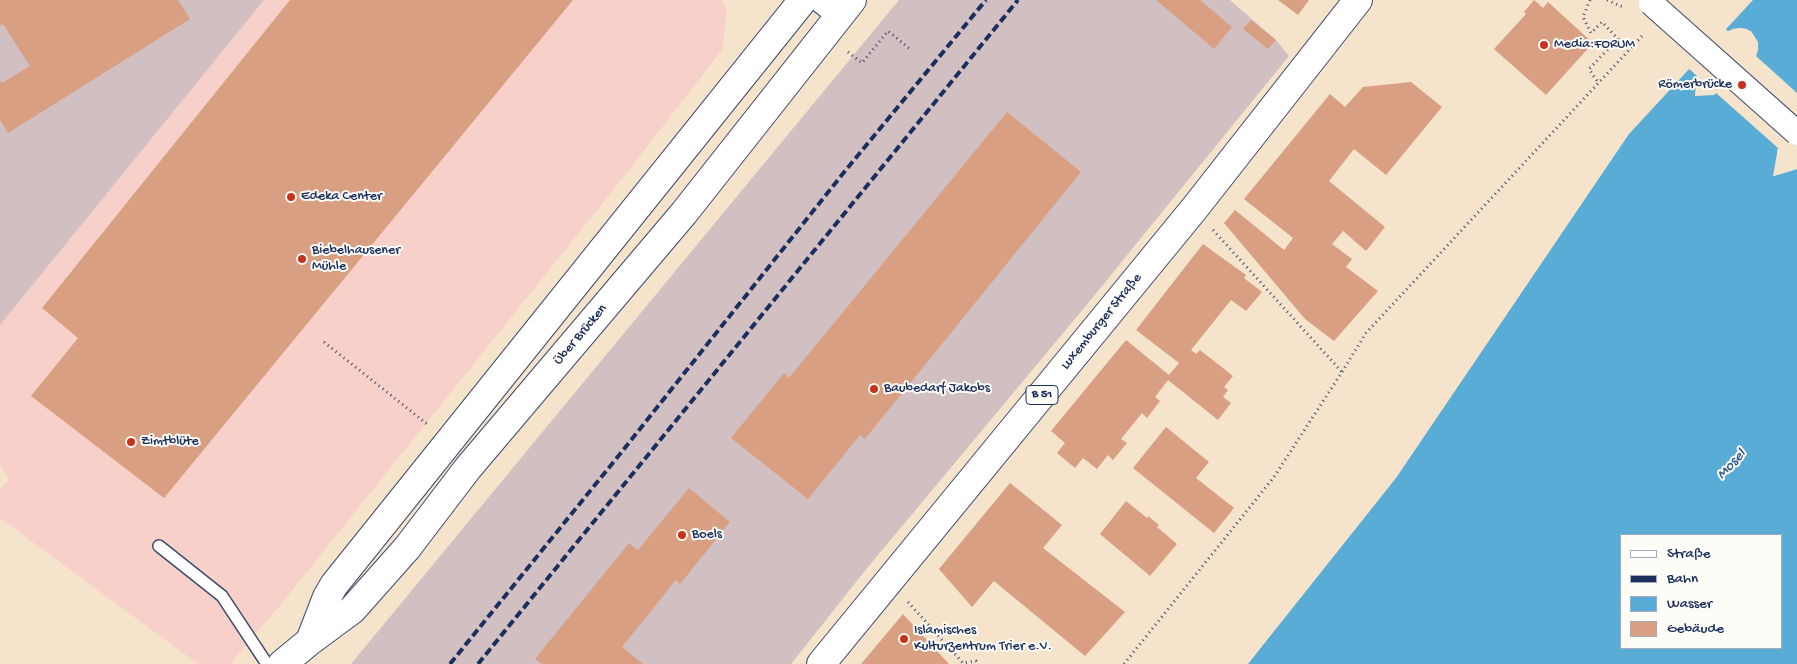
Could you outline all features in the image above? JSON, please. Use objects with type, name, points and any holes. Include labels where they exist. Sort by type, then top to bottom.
[{"type":"street","name":"Über Brücken","points":[[310,641],[334,585],[803,0]]},
{"type":"street","name":"Luxemburger Straße","points":[[821,664],[1194,210],[1358,0]]},
{"type":"street","points":[[1648,1],[1797,133]]},
{"type":"street","name":"Über Brücken","points":[[282,664],[352,610],[407,548],[468,468],[684,213],[838,5]]},
{"type":"lane","points":[[159,546],[222,596],[267,664]]},
{"type":"path","points":[[1590,0],[1584,16],[1591,33],[1602,22],[1618,39],[1589,69],[1599,84]]},
{"type":"path","points":[[1124,664],[1274,477],[1366,333],[1650,28]]},
{"type":"path","points":[[862,63],[888,31],[910,48]]},
{"type":"path","points":[[1194,210],[1342,372]]},
{"type":"path","points":[[324,342],[449,441]]},
{"type":"path","points":[[890,580],[963,663],[976,662],[978,664]]},
{"type":"shaded area","points":[[0,0],[264,0],[0,325]]},
{"type":"shaded area","points":[[264,0],[721,0],[727,10],[722,50],[614,189],[282,603],[230,664],[198,664],[0,518],[0,490],[9,479],[0,465],[0,324]]},
{"type":"shaded area","points":[[899,0],[1230,0],[1276,40],[1289,56],[1089,302],[868,567],[791,664],[351,664]]},
{"type":"water","name":"Mosel","points":[[1753,0],[1797,0],[1797,123],[1778,148],[1774,176],[1797,169],[1797,664],[1248,664],[1396,478],[1629,134]],"holes":[[[1732,29],[1747,29],[1756,39],[1758,46],[1756,56],[1714,95],[1695,96],[1697,76]]]},
{"type":"pier","points":[[1724,28],[1728,31],[1740,28],[1751,31],[1758,42],[1756,56],[1797,93],[1797,127],[1780,149],[1776,173],[1797,166],[1797,169],[1773,176],[1778,148],[1716,93],[1695,96],[1697,76],[1687,67]],"holes":[[[1740,31],[1749,33],[1754,40],[1756,49],[1754,55],[1713,92],[1697,94],[1699,77],[1730,33]]]},
{"type":"building","points":[[0,0],[178,0],[190,19],[8,133],[0,120],[0,80],[2,83],[30,66],[3,24],[0,26]]},
{"type":"building","points":[[290,0],[573,0],[164,498],[31,396],[78,338],[42,308]]},
{"type":"building","points":[[1156,0],[1200,0],[1232,27],[1214,49]]},
{"type":"building","points":[[1278,0],[1309,0],[1298,15]]},
{"type":"building","points":[[1534,0],[1543,8],[1548,2],[1593,43],[1546,95],[1494,49],[1526,14],[1524,12]]},
{"type":"building","points":[[1251,20],[1276,40],[1268,49],[1243,29]]},
{"type":"building","points":[[1411,82],[1442,107],[1386,175],[1354,149],[1329,181],[1385,227],[1366,251],[1343,231],[1332,244],[1352,259],[1346,267],[1378,291],[1334,341],[1305,319],[1224,223],[1235,210],[1284,250],[1293,238],[1244,199],[1330,94],[1345,107],[1363,87]]},
{"type":"building","points":[[1007,112],[1081,172],[865,439],[860,435],[808,499],[731,438],[784,373],[789,378]]},
{"type":"building","points":[[1203,244],[1246,275],[1244,278],[1262,292],[1246,311],[1231,300],[1191,350],[1196,354],[1200,350],[1233,376],[1224,387],[1228,390],[1223,397],[1231,403],[1218,420],[1168,380],[1155,397],[1160,401],[1147,418],[1142,413],[1121,439],[1127,443],[1113,460],[1108,455],[1097,469],[1083,458],[1075,468],[1057,453],[1065,443],[1051,431],[1126,340],[1169,375],[1179,363],[1136,330]]},
{"type":"building","points":[[1166,427],[1209,462],[1196,478],[1234,508],[1214,533],[1133,468]]},
{"type":"building","points":[[1010,483],[1062,525],[1043,548],[1125,612],[1085,656],[994,581],[972,607],[939,569]]},
{"type":"building","points":[[689,488],[730,522],[680,584],[676,580],[622,647],[643,664],[542,664],[535,659],[629,543],[638,550]]},
{"type":"building","points":[[1126,501],[1159,525],[1157,527],[1177,544],[1150,576],[1100,534]]},
{"type":"building","name":"Islamisches Kulturzentrum Trier e.V.","points":[[903,614],[949,664],[861,664]]},
{"type":"railway","points":[[450,664],[845,171],[986,0]]},
{"type":"railway","points":[[478,664],[1018,0]]},
{"type":"place","name":"Media:FORUM","points":[[1544,45]]},
{"type":"place","name":"Römerbrücke","points":[[1742,85]]},
{"type":"place","name":"Edeka Center","points":[[291,197]]},
{"type":"place","name":"Biebelhausener Mühle","points":[[302,259]]},
{"type":"place","name":"Baubedarf Jakobs","points":[[874,389]]},
{"type":"place","name":"Zimtblüte","points":[[131,442]]},
{"type":"place","name":"Boels","points":[[682,535]]},
{"type":"place","name":"Islamisches Kulturzentrum Trier e.V.","points":[[904,639]]}]
